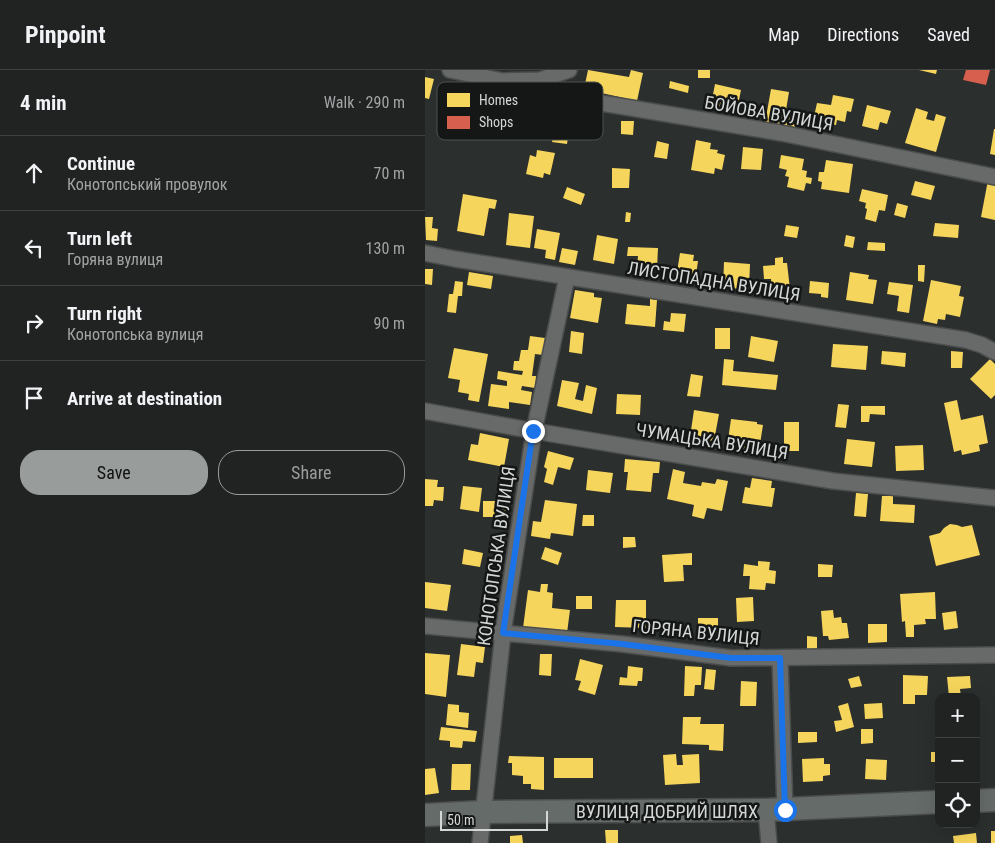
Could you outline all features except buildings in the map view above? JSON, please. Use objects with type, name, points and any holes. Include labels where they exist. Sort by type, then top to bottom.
[{"type":"street","points":[[450,70],[502,80],[540,80],[569,70]]},
{"type":"street","name":"БОЙОВА ВУЛИЦЯ","points":[[603,103],[781,133],[995,176]]},
{"type":"street","name":"ЛИСТОПАДНА ВУЛИЦЯ","points":[[425,253],[966,340],[995,352]]},
{"type":"street","name":"КОНОТОПСЬКА ВУЛИЦЯ","points":[[480,843],[503,633],[533,431],[567,277]]},
{"type":"street","name":"ЧУМАЦЬКА ВУЛИЦЯ","points":[[425,411],[833,481],[995,498]]},
{"type":"street","name":"ГОРЯНА ВУЛИЦЯ","points":[[425,626],[622,644],[731,658],[995,655]]},
{"type":"street","points":[[769,843],[776,810],[780,658]]},
{"type":"street","points":[[980,801],[995,800]]},
{"type":"street","name":"ВУЛИЦЯ ДОБРИЙ ШЛЯХ","points":[[425,815],[483,812],[776,810],[935,802]]},
{"type":"route","points":[[533,431],[503,633],[622,644],[731,658],[780,658],[785,810]]}]
